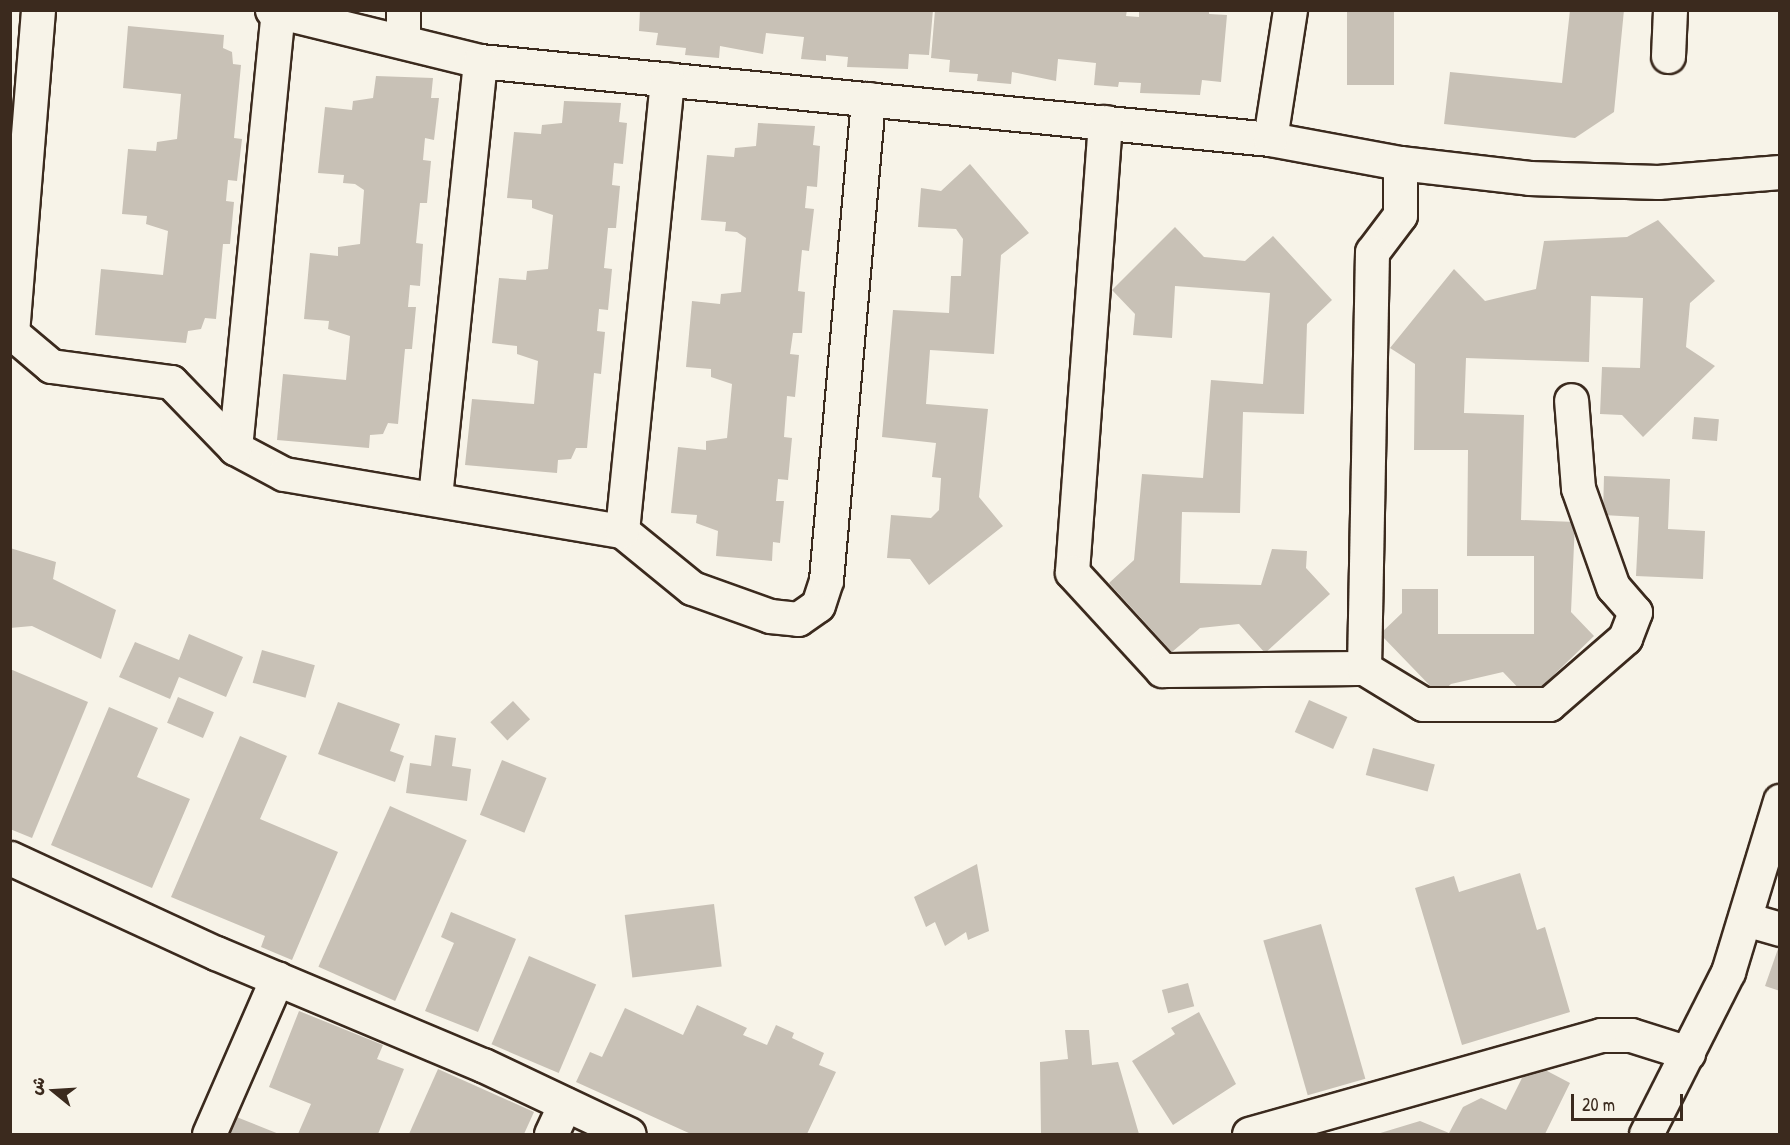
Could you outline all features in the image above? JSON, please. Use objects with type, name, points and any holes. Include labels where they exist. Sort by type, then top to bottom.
[{"type":"street","points":[[38,10],[12,333],[51,366],[171,382],[235,448],[284,474],[435,497],[622,531],[692,588],[770,616],[798,619],[818,606],[826,580],[868,99]]},
{"type":"street","points":[[1270,139],[1290,10]]},
{"type":"street","points":[[1668,56],[1670,10]]},
{"type":"street","points":[[235,448],[275,11],[329,27],[403,25],[480,61],[1270,139],[1400,163],[1529,178],[1658,182],[1779,172]]},
{"type":"street","points":[[435,497],[480,61]]},
{"type":"street","points":[[622,531],[667,79]]},
{"type":"street","points":[[1105,122],[1072,572],[1162,670],[1364,668],[1423,704],[1549,704],[1626,638],[1635,612],[1613,587],[1578,488],[1571,400]]},
{"type":"street","points":[[1364,668],[1372,252],[1401,215],[1400,163]]},
{"type":"street","points":[[1646,1134],[1728,972],[1779,801]]},
{"type":"street","points":[[10,858],[629,1134]]},
{"type":"street","points":[[1745,919],[1779,929]]},
{"type":"street","points":[[209,1134],[277,978]]},
{"type":"street","points":[[1249,1134],[1600,1035],[1631,1035],[1688,1053]]},
{"type":"street","points":[[551,1134],[565,1104]]},
{"type":"building","points":[[640,10],[933,10],[929,55],[909,54],[908,69],[847,67],[848,57],[826,55],[826,61],[801,59],[804,37],[766,33],[763,54],[720,46],[719,58],[685,55],[686,48],[656,45],[658,33],[639,31]]},
{"type":"building","points":[[935,10],[1127,10],[1126,16],[1139,17],[1139,10],[1209,10],[1209,14],[1227,15],[1221,82],[1202,80],[1200,95],[1140,93],[1141,83],[1119,82],[1118,87],[1094,85],[1096,63],[1058,59],[1056,81],[1012,72],[1011,84],[977,81],[978,74],[949,72],[950,60],[931,58]]},
{"type":"building","points":[[1347,10],[1394,10],[1394,85],[1347,85]]},
{"type":"building","points":[[1570,10],[1624,10],[1614,112],[1575,138],[1444,124],[1450,72],[1562,83]]},
{"type":"building","points":[[128,26],[224,35],[223,48],[232,52],[233,64],[241,65],[234,138],[242,139],[237,181],[228,180],[226,201],[234,202],[230,244],[223,244],[216,319],[205,318],[201,329],[188,331],[186,343],[95,335],[101,269],[163,275],[168,231],[146,224],[147,216],[122,214],[128,149],[156,151],[157,142],[177,139],[181,94],[123,88]]},
{"type":"building","points":[[376,76],[433,78],[431,98],[439,98],[434,140],[425,138],[423,160],[431,161],[427,203],[420,203],[416,243],[423,244],[420,286],[410,285],[408,307],[416,307],[412,349],[405,349],[398,424],[388,423],[383,434],[370,435],[369,448],[277,440],[283,374],[346,380],[350,336],[328,329],[329,321],[304,319],[310,253],[338,256],[338,247],[360,244],[364,190],[355,184],[343,183],[344,175],[318,173],[325,107],[352,110],[353,101],[373,98]]},
{"type":"building","points":[[564,101],[621,103],[619,122],[627,123],[623,164],[614,163],[612,185],[620,186],[616,228],[608,228],[604,268],[612,269],[608,310],[599,309],[597,331],[605,332],[601,374],[594,373],[587,448],[576,448],[571,459],[558,460],[557,473],[465,465],[472,399],[534,404],[538,361],[517,354],[517,346],[492,343],[499,278],[526,280],[527,271],[548,269],[553,215],[532,208],[532,200],[507,198],[514,132],[541,134],[542,125],[562,123]]},
{"type":"building","points":[[758,123],[815,126],[813,145],[820,146],[817,187],[807,186],[805,208],[814,209],[809,251],[802,250],[798,291],[805,292],[802,333],[793,333],[790,354],[799,355],[795,397],[787,396],[784,437],[792,438],[788,480],[778,479],[776,501],[784,501],[780,543],[773,542],[772,561],[716,556],[718,531],[696,523],[697,515],[671,513],[678,447],[706,450],[706,441],[727,438],[732,384],[711,377],[711,369],[686,367],[692,301],[720,304],[721,294],[741,292],[746,238],[737,232],[725,231],[726,222],[701,220],[707,155],[734,157],[735,148],[756,146]]},
{"type":"building","points":[[970,164],[1029,233],[1001,255],[994,354],[930,350],[926,404],[988,409],[979,497],[1003,526],[929,585],[910,559],[887,558],[891,515],[931,518],[939,510],[941,478],[932,477],[936,443],[882,437],[893,310],[949,313],[951,276],[961,276],[963,239],[956,229],[918,227],[921,188],[941,191]]},
{"type":"building","points":[[1658,220],[1715,281],[1690,303],[1686,347],[1715,366],[1643,437],[1622,415],[1600,414],[1602,367],[1640,368],[1643,298],[1591,296],[1589,362],[1466,358],[1464,413],[1524,415],[1521,520],[1575,522],[1571,612],[1594,636],[1529,699],[1503,672],[1451,684],[1439,695],[1380,634],[1402,613],[1402,589],[1438,589],[1438,634],[1534,634],[1534,556],[1467,556],[1468,450],[1414,450],[1415,364],[1390,348],[1454,269],[1485,301],[1536,289],[1544,241],[1627,237]]},
{"type":"building","points":[[1175,227],[1204,257],[1245,261],[1273,236],[1332,300],[1307,324],[1304,414],[1243,412],[1240,513],[1182,512],[1180,583],[1261,585],[1272,549],[1307,551],[1306,568],[1330,594],[1265,653],[1239,624],[1200,628],[1172,652],[1109,583],[1134,560],[1142,474],[1203,478],[1211,380],[1263,384],[1270,293],[1175,286],[1172,338],[1133,335],[1135,314],[1112,290]]},
{"type":"building","points":[[1694,417],[1719,419],[1717,441],[1692,439]]},
{"type":"building","points":[[1604,476],[1670,479],[1668,529],[1705,531],[1703,579],[1636,576],[1639,517],[1603,515]]},
{"type":"building","points":[[10,548],[56,562],[53,579],[116,610],[101,659],[32,626],[10,628]]},
{"type":"building","points":[[189,634],[243,657],[226,697],[179,677],[170,699],[119,677],[135,642],[179,660]]},
{"type":"building","points":[[262,650],[315,665],[305,698],[253,683]]},
{"type":"building","points":[[10,669],[88,702],[32,838],[10,829]]},
{"type":"building","points":[[178,697],[214,712],[203,738],[167,723]]},
{"type":"building","points":[[1309,700],[1347,717],[1333,749],[1295,732]]},
{"type":"building","points":[[513,701],[530,719],[507,740],[490,722]]},
{"type":"building","points":[[338,702],[400,724],[390,751],[404,756],[395,782],[318,754]]},
{"type":"building","points":[[109,707],[158,728],[137,777],[190,799],[152,888],[51,845]]},
{"type":"building","points":[[435,735],[456,738],[452,766],[471,769],[467,801],[406,793],[410,763],[431,766]]},
{"type":"building","points":[[240,736],[287,756],[260,819],[338,852],[292,960],[261,947],[265,936],[171,897]]},
{"type":"building","points":[[1373,748],[1435,765],[1428,792],[1366,775]]},
{"type":"building","points":[[502,760],[547,778],[524,833],[480,815]]},
{"type":"building","points":[[390,806],[467,840],[395,1001],[318,967]]},
{"type":"building","points":[[977,864],[989,931],[968,940],[966,932],[945,946],[935,922],[926,927],[914,897]]},
{"type":"building","points":[[1520,873],[1537,930],[1545,927],[1570,1012],[1462,1045],[1415,888],[1454,876],[1459,892]]},
{"type":"building","points":[[714,904],[722,967],[632,977],[625,915]]},
{"type":"building","points":[[451,912],[516,939],[478,1032],[425,1011],[454,943],[441,937]]},
{"type":"building","points":[[1321,924],[1365,1079],[1308,1095],[1263,941]]},
{"type":"building","points":[[1780,946],[1780,991],[1765,986]]},
{"type":"building","points":[[529,956],[596,985],[559,1073],[491,1044]]},
{"type":"building","points":[[1188,983],[1194,1006],[1168,1013],[1162,990]]},
{"type":"building","points":[[697,1005],[747,1028],[743,1035],[767,1045],[776,1025],[794,1033],[792,1038],[824,1053],[819,1065],[836,1072],[807,1134],[691,1134],[576,1082],[590,1052],[602,1057],[625,1008],[683,1035]]},
{"type":"building","points":[[299,1011],[383,1045],[377,1059],[404,1069],[378,1134],[298,1134],[311,1104],[269,1087]]},
{"type":"building","points":[[1199,1012],[1236,1084],[1173,1125],[1132,1061],[1175,1034],[1171,1028]]},
{"type":"building","points":[[1065,1030],[1089,1030],[1092,1065],[1118,1062],[1139,1134],[1041,1134],[1040,1062],[1068,1059]]},
{"type":"building","points":[[1530,1062],[1570,1083],[1545,1134],[1377,1134],[1420,1121],[1449,1133],[1463,1107],[1481,1098],[1506,1110]]},
{"type":"building","points":[[438,1069],[534,1112],[524,1134],[409,1134]]},
{"type":"building","points":[[229,1114],[279,1134],[221,1134]]}]
